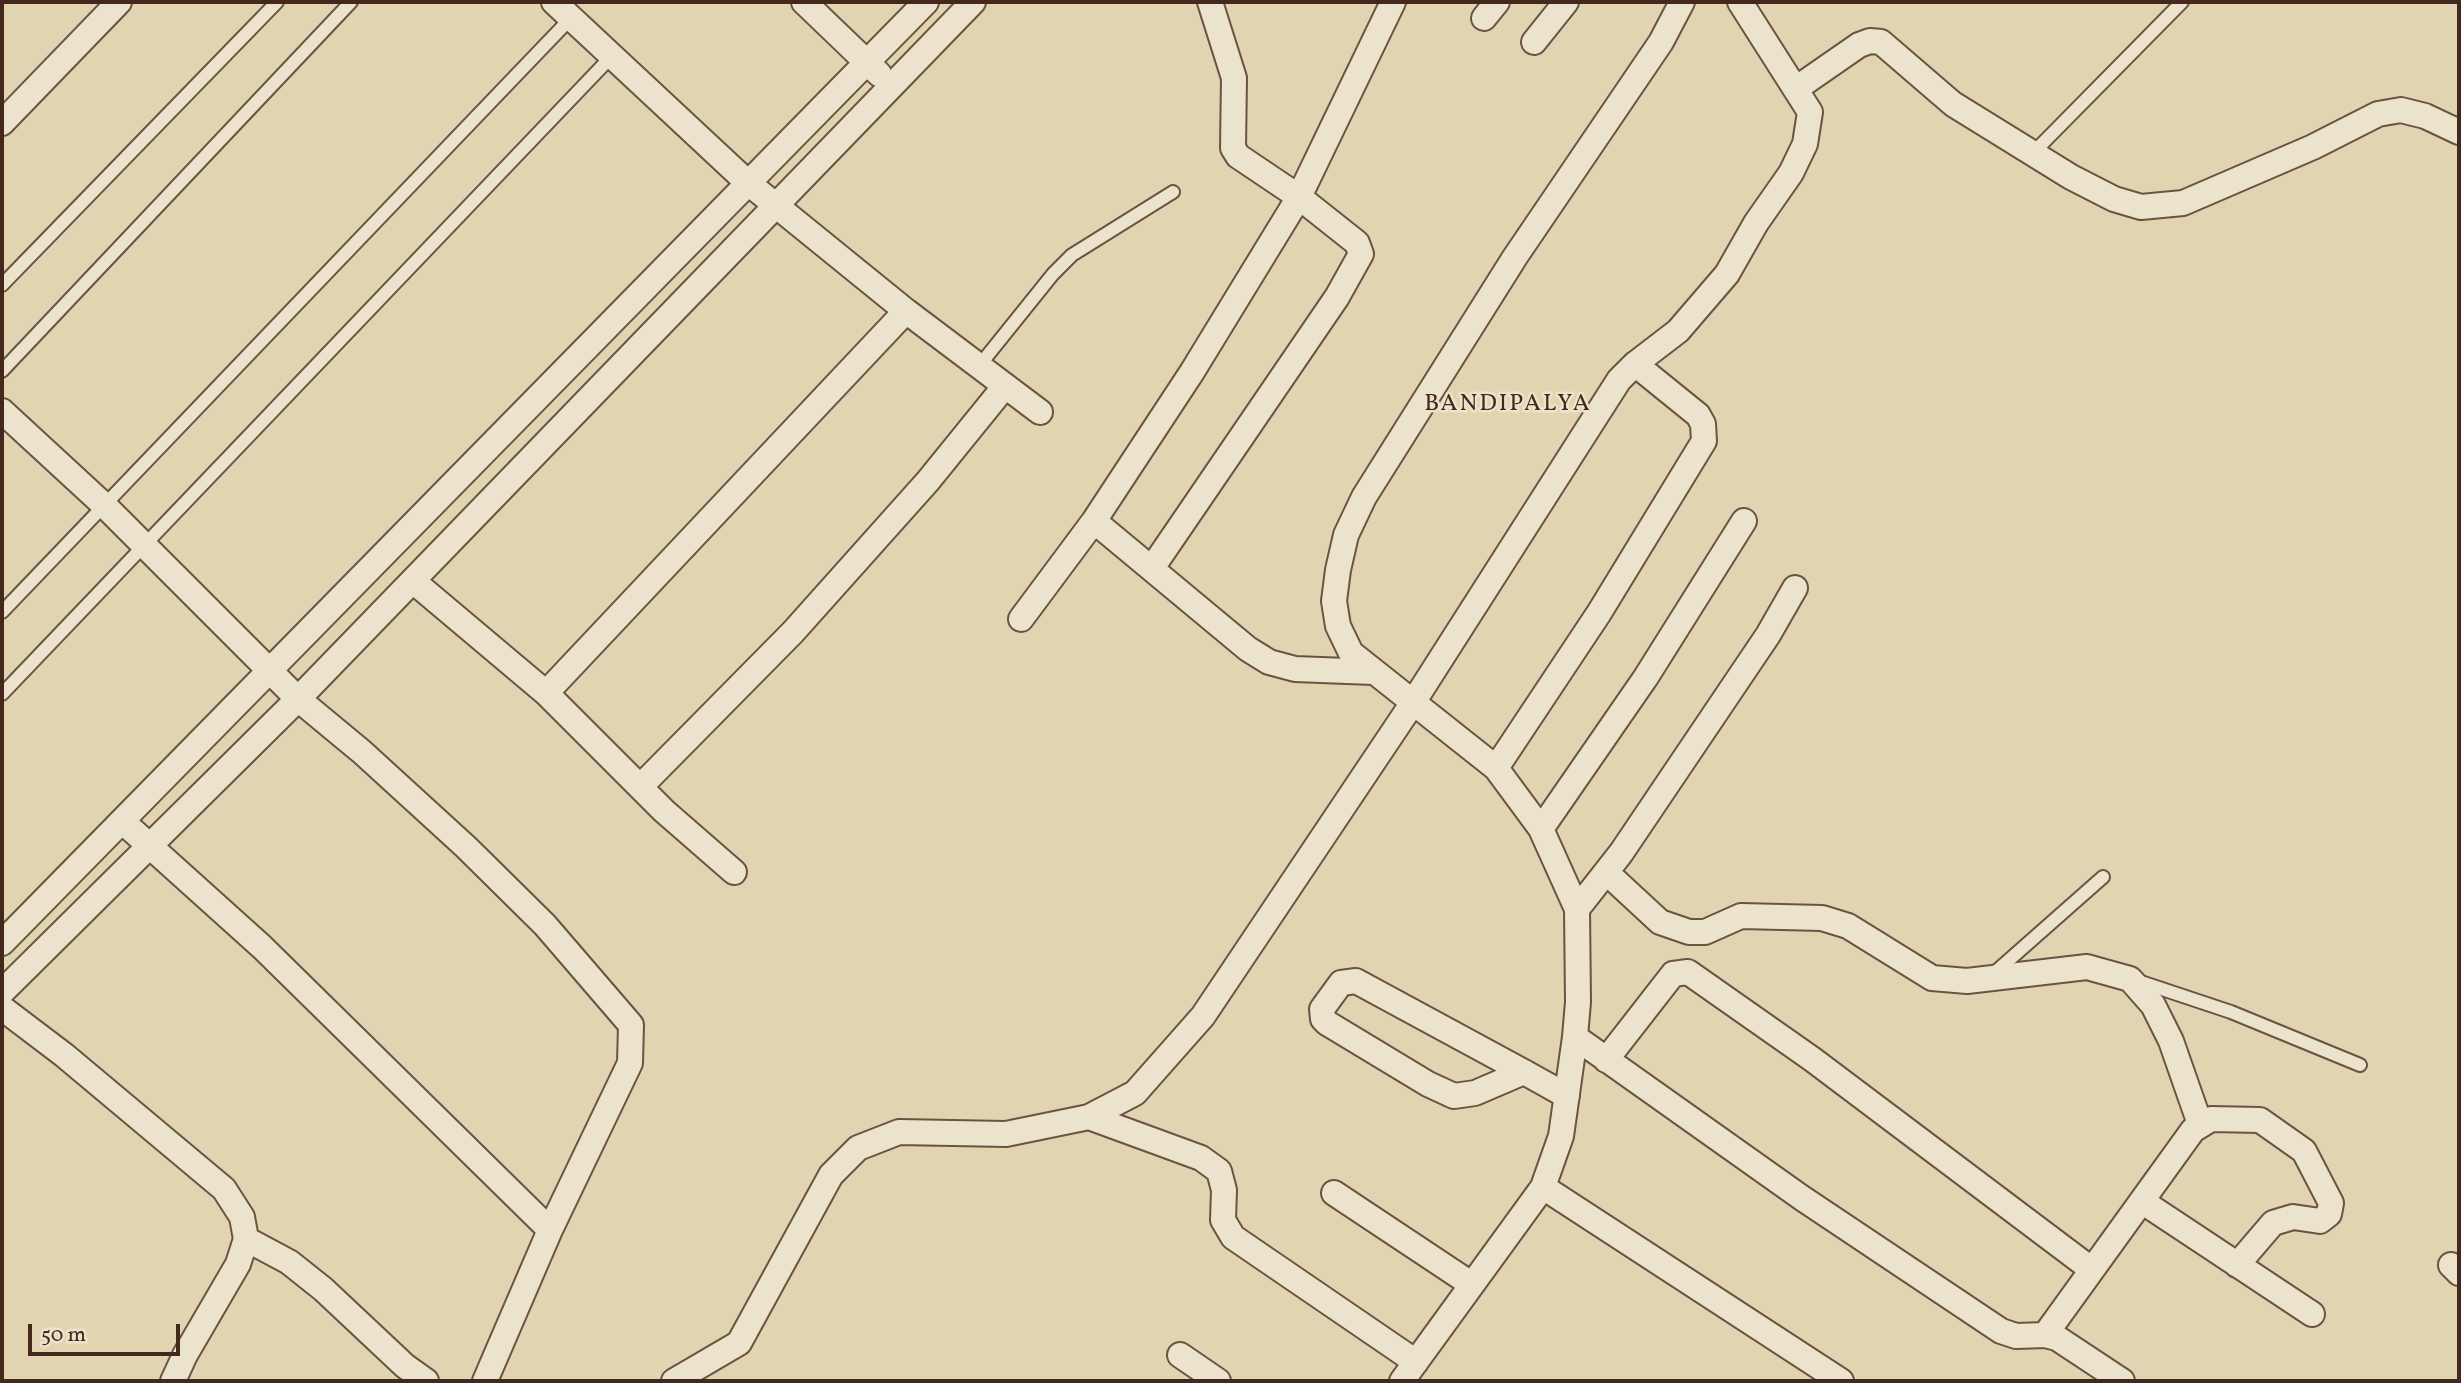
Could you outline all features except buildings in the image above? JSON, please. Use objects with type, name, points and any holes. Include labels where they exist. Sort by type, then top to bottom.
[{"type":"street","points":[[2,123],[118,2]]},
{"type":"street","points":[[804,2],[891,87]]},
{"type":"street","points":[[2,943],[926,2]]},
{"type":"street","points":[[2,992],[298,699],[973,2]]},
{"type":"street","points":[[1152,568],[1361,254],[1357,243],[1299,197],[1238,156],[1233,148],[1234,78],[1210,2]]},
{"type":"street","points":[[1021,619],[1094,521],[1192,372],[1299,197],[1393,2]]},
{"type":"street","points":[[1534,42],[1566,2]]},
{"type":"street","points":[[1089,1117],[1201,1158],[1219,1171],[1224,1191],[1223,1220],[1233,1237],[1409,1372],[1543,1188],[1561,1136],[1575,1037],[1578,1002],[1577,909],[1541,829],[1496,768],[1351,653],[1338,626],[1334,601],[1346,535],[1364,497],[1537,223],[1661,42],[1682,2]]},
{"type":"street","points":[[674,1381],[739,1343],[831,1175],[858,1148],[899,1132],[1006,1135],[1089,1117],[1135,1093],[1203,1016],[1414,701],[1619,380],[1678,331],[1727,274],[1756,223],[1791,173],[1810,126],[1810,112],[1740,2]]},
{"type":"street","points":[[563,10],[747,182],[779,204],[906,310],[1040,412]]},
{"type":"street","points":[[1797,88],[1859,45],[1870,41],[1881,42],[1953,104],[2114,199],[2141,207],[2183,203],[2301,152],[2378,114],[2400,110],[2426,116],[2459,132]]},
{"type":"street","points":[[546,693],[906,310]]},
{"type":"street","points":[[1496,768],[1599,613],[1704,441],[1703,424],[1698,415],[1635,364]]},
{"type":"street","points":[[640,787],[793,632],[928,481],[1005,386]]},
{"type":"street","points":[[2,411],[105,506],[298,699],[362,752],[476,856],[545,925],[631,1025],[630,1063],[550,1230],[485,1381]]},
{"type":"street","points":[[1094,521],[1248,649],[1269,662],[1295,668],[1373,672]]},
{"type":"street","points":[[1541,829],[1646,677],[1744,521]]},
{"type":"street","points":[[413,581],[546,693],[640,787],[734,872]]},
{"type":"street","points":[[1577,909],[1606,872],[1768,635],[1794,588]]},
{"type":"street","points":[[122,821],[262,947],[550,1230]]},
{"type":"street","points":[[1606,872],[1660,922],[1676,929],[1705,932],[1741,916],[1822,918],[1848,926],[1932,978],[1967,981],[2087,967],[2130,979],[2153,1005],[2171,1041],[2200,1124]]},
{"type":"street","points":[[1606,1060],[1673,974],[1688,972],[1812,1059],[2091,1269]]},
{"type":"street","points":[[1524,1072],[1475,1093],[1454,1096],[1427,1084],[1327,1023],[1323,1019],[1322,1009],[1341,983],[1356,981],[1524,1072],[1567,1096]]},
{"type":"street","points":[[2,1008],[64,1055],[223,1189],[242,1217],[246,1239],[238,1264],[185,1355],[173,1381]]},
{"type":"street","points":[[1575,1037],[1802,1198],[2001,1331],[2016,1336],[2045,1335],[2067,1344],[2122,1381]]},
{"type":"street","points":[[2045,1335],[2200,1124],[2211,1119],[2260,1121],[2310,1158],[2331,1203],[2329,1214],[2320,1221],[2293,1216],[2273,1223],[2237,1265]]},
{"type":"street","points":[[1543,1188],[1841,1381]]},
{"type":"street","points":[[1334,1193],[1471,1284]]},
{"type":"street","points":[[2143,1202],[2312,1314]]},
{"type":"street","points":[[246,1239],[289,1262],[315,1282],[426,1381]]},
{"type":"street","points":[[1180,1355],[1218,1381]]},
{"type":"lane","points":[[2,285],[277,2]]},
{"type":"lane","points":[[2,371],[351,2]]},
{"type":"lane","points":[[2033,153],[2182,2]]},
{"type":"lane","points":[[2,612],[105,506],[563,10]]},
{"type":"lane","points":[[2,694],[146,547],[611,57]]},
{"type":"lane","points":[[979,366],[1053,274],[1072,256],[1173,192]]},
{"type":"lane","points":[[1989,978],[2103,877]]},
{"type":"lane","points":[[2130,979],[2231,1012],[2360,1065]]},
{"type":"district","name":"BANDIPALYA","points":[[1508,406]]}]
